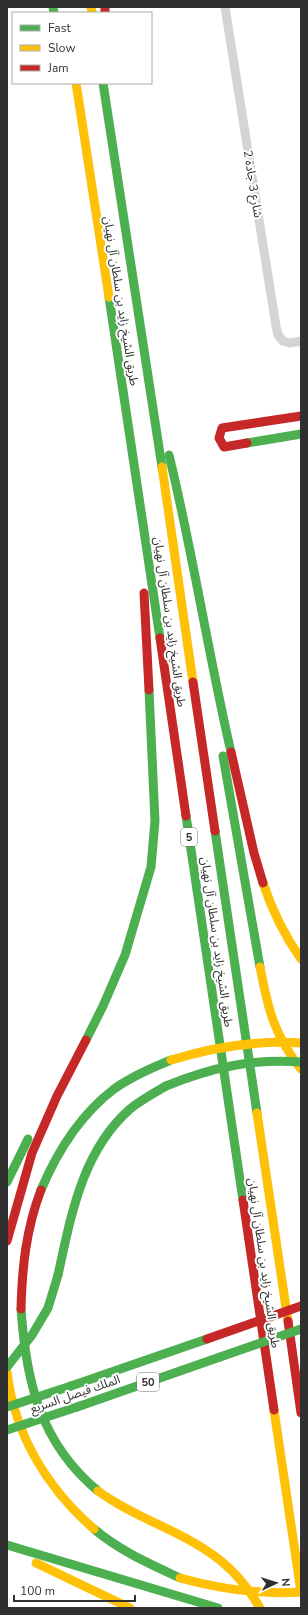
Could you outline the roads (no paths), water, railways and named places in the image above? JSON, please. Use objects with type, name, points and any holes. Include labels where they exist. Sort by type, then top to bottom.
[{"type":"main road","points":[[70,84],[88,169]]},
{"type":"main road","name":"طريق الشيخ زايد بن سلطان آل نهيان","points":[[76,84],[142,516],[301,1592]]},
{"type":"main road","name":"طريق الشيخ زايد بن سلطان آل نهيان","points":[[103,84],[150,387],[301,1413]]},
{"type":"main road","points":[[110,84],[116,168]]},
{"type":"main road","points":[[150,387],[177,488],[208,650],[259,871],[274,912],[290,943],[301,959]]},
{"type":"main road","points":[[301,416],[222,428],[219,438],[224,447],[301,434]]},
{"type":"main road","points":[[7,1241],[32,1153],[57,1096],[103,1006],[125,955],[151,867],[155,821],[146,655],[142,516]]},
{"type":"main road","points":[[208,650],[228,790],[266,999],[273,1026],[286,1052],[301,1069]]},
{"type":"main road","points":[[7,1182],[56,1084],[125,955]]},
{"type":"main road","points":[[260,1608],[239,1580],[220,1561],[194,1544],[109,1499],[84,1478],[52,1436],[38,1407],[28,1375],[22,1332],[20,1293],[28,1235],[46,1175],[63,1144],[84,1117],[101,1101],[128,1080],[142,1072],[171,1060],[209,1049],[249,1043],[301,1043]]},
{"type":"main road","points":[[7,1367],[32,1335],[48,1308],[82,1179],[96,1149],[117,1122],[130,1110],[166,1086],[207,1070],[229,1065],[272,1061],[301,1062]]},
{"type":"main road","name":"الملك فيصل السريع","points":[[7,1407],[301,1306]]},
{"type":"main road","name":"الملك فيصل السريع","points":[[7,1430],[301,1329]]},
{"type":"main road","points":[[7,1372],[10,1391],[19,1423],[34,1455],[54,1485],[76,1510],[103,1535],[129,1553],[180,1578],[206,1586],[261,1594],[301,1592]]},
{"type":"main road","points":[[7,1544],[44,1557],[218,1608]]},
{"type":"main road","points":[[7,1550],[130,1608]]},
{"type":"street","name":"شارع 3 جادة 2","points":[[225,7],[278,335],[282,341],[290,343],[301,341]]}]
